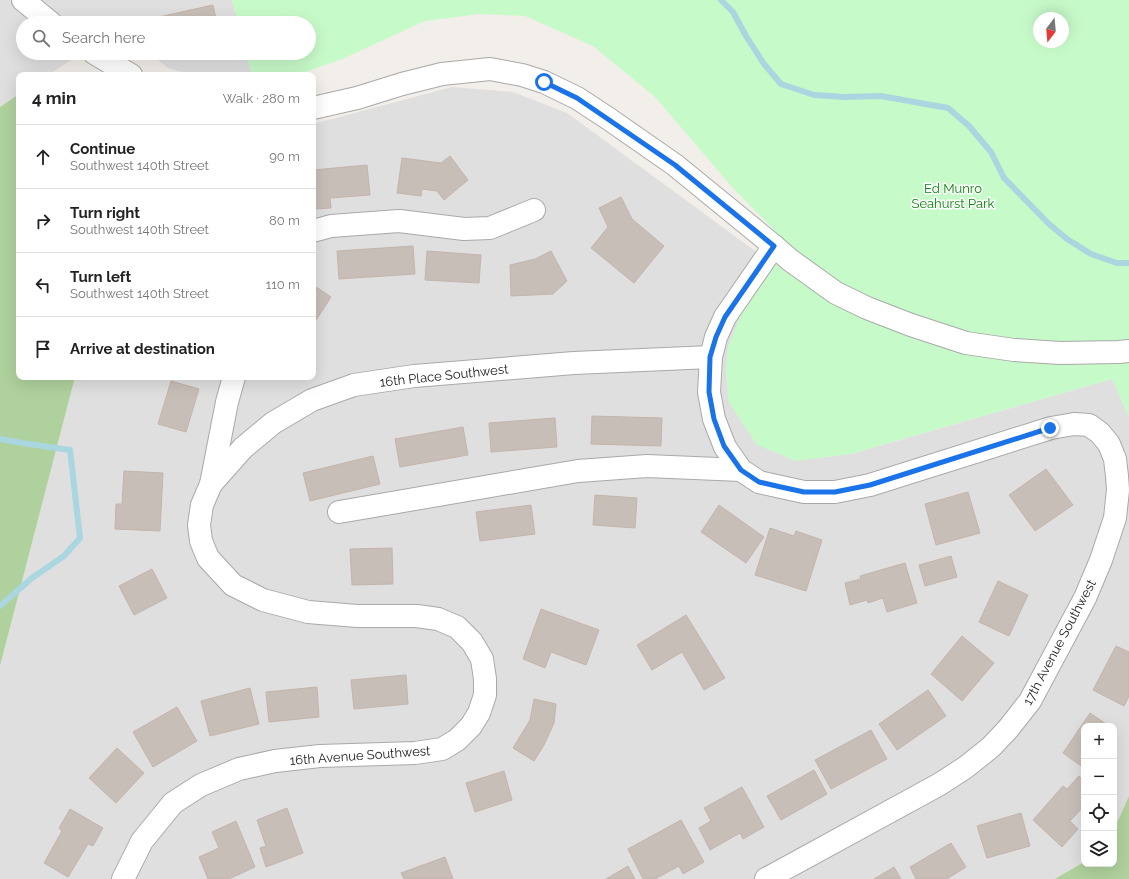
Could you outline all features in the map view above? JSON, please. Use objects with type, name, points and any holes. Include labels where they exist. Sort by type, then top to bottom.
[{"type":"street","points":[[23,0],[42,16]]},
{"type":"street","points":[[106,60],[126,72]]},
{"type":"street","points":[[316,107],[357,98],[402,84],[442,74],[490,70],[522,74],[544,82],[577,98],[609,119],[675,165],[782,253],[836,293],[867,308],[966,343],[1014,350],[1060,353],[1129,351]]},
{"type":"street","points":[[316,231],[331,226],[399,221],[464,229],[490,228],[534,210]]},
{"type":"street","points":[[741,470],[724,446],[714,419],[709,392],[710,357],[716,337],[725,317],[782,253]]},
{"type":"street","name":"16th Place Southwest","points":[[211,484],[243,448],[273,423],[312,400],[354,385],[444,373],[574,363],[710,357]]},
{"type":"street","points":[[211,484],[227,402],[233,380]]},
{"type":"street","name":"17th Avenue Southwest","points":[[741,470],[759,482],[804,492],[835,492],[870,485],[1050,428],[1074,424],[1089,425],[1100,433],[1109,444],[1114,459],[1118,490],[1115,518],[1101,560],[1085,598],[1030,701],[991,747],[966,767],[940,784],[766,879]]},
{"type":"street","points":[[339,512],[578,472],[647,466],[741,470]]},
{"type":"street","name":"16th Avenue Southwest","points":[[123,879],[142,841],[173,804],[201,785],[239,769],[275,761],[320,756],[415,753],[442,749],[457,740],[471,726],[479,713],[485,696],[485,679],[482,659],[472,642],[457,627],[438,619],[417,616],[357,616],[308,612],[263,600],[233,585],[208,558],[201,541],[199,525],[202,505],[211,484]]},
{"type":"shaded area","points":[[0,0],[232,0],[236,16],[16,16],[16,60],[71,60],[53,72],[16,72],[16,96],[0,107]]},
{"type":"shaded area","points":[[158,60],[248,60],[251,72],[181,72],[168,68]]},
{"type":"shaded area","points":[[452,87],[513,92],[567,113],[770,262],[851,454],[1112,379],[1129,417],[1129,879],[0,879],[0,666],[74,380],[316,380],[316,123]]},
{"type":"green space","name":"Ed Munro Seahurst Park","points":[[232,0],[1129,0],[1129,417],[1112,379],[851,454],[796,461],[757,445],[728,401],[726,369],[728,347],[743,309],[783,239],[732,187],[655,97],[593,46],[525,16],[479,14],[425,21],[342,59],[305,72],[251,72],[248,60],[316,60],[316,16],[236,16]]},
{"type":"green space","points":[[16,96],[16,380],[74,380],[0,666],[0,107]]},
{"type":"green space","points":[[1129,796],[1129,879],[1055,879],[1081,864],[1081,867],[1117,867],[1117,823]]},
{"type":"building","points":[[213,5],[215,16],[164,16]]},
{"type":"building","points":[[450,156],[468,180],[444,200],[437,191],[422,189],[421,196],[397,193],[402,158],[441,163]]},
{"type":"building","points":[[367,165],[370,195],[330,198],[331,208],[316,209],[316,170]]},
{"type":"building","points":[[621,197],[632,219],[664,246],[634,283],[591,248],[608,227],[599,208]]},
{"type":"building","points":[[413,246],[415,274],[339,279],[337,251]]},
{"type":"building","points":[[427,251],[481,255],[479,283],[425,280]]},
{"type":"building","points":[[551,251],[567,281],[553,294],[511,296],[510,265],[535,259]]},
{"type":"building","points":[[316,287],[331,297],[316,320]]},
{"type":"building","points":[[171,381],[199,389],[186,432],[158,424]]},
{"type":"building","points":[[592,416],[662,418],[661,446],[591,444]]},
{"type":"building","points":[[555,418],[557,447],[491,452],[489,423]]},
{"type":"building","points":[[463,427],[468,455],[400,467],[395,439]]},
{"type":"building","points":[[373,456],[380,484],[310,501],[303,473]]},
{"type":"building","points":[[1046,469],[1073,505],[1035,531],[1009,495]]},
{"type":"building","points":[[124,471],[163,473],[160,531],[115,529],[116,504],[122,504]]},
{"type":"building","points":[[968,492],[980,533],[936,545],[925,504]]},
{"type":"building","points":[[595,495],[637,498],[635,528],[593,525]]},
{"type":"building","points":[[531,505],[535,534],[480,541],[476,512]]},
{"type":"building","points":[[719,505],[764,537],[746,563],[701,532]]},
{"type":"building","points":[[770,528],[794,536],[796,531],[822,540],[806,591],[755,575]]},
{"type":"building","points":[[392,548],[393,584],[352,585],[350,549]]},
{"type":"building","points":[[951,556],[957,577],[925,586],[919,565]]},
{"type":"building","points":[[905,563],[917,603],[887,612],[883,598],[868,603],[867,600],[850,605],[845,583],[861,579],[860,576]]},
{"type":"building","points":[[152,569],[167,598],[134,615],[119,586]]},
{"type":"building","points":[[998,581],[1028,595],[1009,636],[979,622]]},
{"type":"building","points":[[541,609],[599,630],[586,665],[551,652],[545,668],[523,659]]},
{"type":"building","points":[[686,615],[725,678],[704,690],[682,652],[652,670],[637,645]]},
{"type":"building","points":[[962,636],[994,663],[962,701],[931,674]]},
{"type":"building","points":[[1116,646],[1129,652],[1129,696],[1124,706],[1093,690]]},
{"type":"building","points":[[406,675],[408,704],[354,709],[351,680]]},
{"type":"building","points":[[317,687],[319,717],[269,722],[266,692]]},
{"type":"building","points":[[250,688],[259,724],[210,736],[201,701]]},
{"type":"building","points":[[928,690],[946,716],[897,750],[879,724]]},
{"type":"building","points":[[534,699],[556,704],[554,723],[544,745],[534,761],[513,748],[530,720]]},
{"type":"building","points":[[177,707],[197,741],[153,767],[133,732]]},
{"type":"building","points":[[1090,713],[1105,723],[1083,723]]},
{"type":"building","points":[[1081,726],[1081,766],[1063,753]]},
{"type":"building","points":[[871,730],[887,759],[831,789],[815,760]]},
{"type":"building","points":[[117,748],[144,773],[116,803],[89,778]]},
{"type":"building","points":[[814,770],[827,794],[781,820],[767,796]]},
{"type":"building","points":[[504,771],[512,800],[475,812],[466,783]]},
{"type":"building","points":[[1079,776],[1081,778],[1081,809],[1070,821],[1078,829],[1062,847],[1033,820],[1063,786],[1067,789]]},
{"type":"building","points":[[742,787],[764,827],[743,839],[740,833],[710,850],[699,828],[711,821],[704,808]]},
{"type":"building","points":[[287,808],[303,853],[266,867],[260,848],[266,846],[257,820]]},
{"type":"building","points":[[70,809],[103,828],[93,846],[88,844],[68,877],[44,863],[62,831],[59,828]]},
{"type":"building","points":[[1021,813],[1030,846],[987,858],[977,826]]},
{"type":"building","points":[[681,820],[704,862],[683,874],[679,866],[655,879],[643,879],[628,849]]},
{"type":"building","points":[[236,821],[255,867],[229,879],[208,879],[199,857],[219,848],[212,832]]},
{"type":"building","points":[[951,843],[966,867],[947,879],[916,879],[910,867]]},
{"type":"building","points":[[445,857],[453,879],[404,879],[401,873]]},
{"type":"building","points":[[628,866],[635,879],[606,879]]},
{"type":"building","points":[[894,867],[901,879],[874,879]]},
{"type":"waterway","points":[[721,0],[733,12],[764,64],[781,84],[814,95],[845,97],[881,96],[948,108],[969,126],[991,152],[1004,178],[1049,224],[1067,239],[1091,254],[1117,263],[1129,263]]},
{"type":"waterway","points":[[0,439],[70,450],[80,538],[64,556],[32,578],[0,606]]},
{"type":"route","points":[[544,82],[577,98],[675,165],[774,246],[725,317],[716,337],[710,357],[709,392],[714,419],[724,446],[741,470],[759,482],[804,492],[835,492],[870,485],[1050,428]]}]
